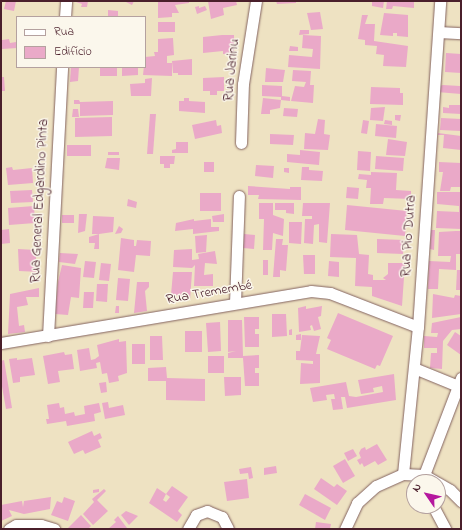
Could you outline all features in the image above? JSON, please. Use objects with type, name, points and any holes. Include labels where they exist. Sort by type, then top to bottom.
[{"type":"street","points":[[65,16],[66,1]]},
{"type":"street","name":"Rua Jarinu","points":[[241,143],[243,84],[256,1]]},
{"type":"street","name":"Rua Pio Dutra","points":[[403,474],[418,327],[440,1]]},
{"type":"street","points":[[439,32],[461,33]]},
{"type":"street","name":"Rua General Edgardino Pinta","points":[[48,336],[62,68]]},
{"type":"street","points":[[235,304],[239,196]]},
{"type":"street","name":"Rua Tremembé","points":[[1,343],[311,291],[330,293],[418,327]]},
{"type":"street","points":[[414,368],[459,382],[426,474]]},
{"type":"street","points":[[345,529],[357,503],[376,486],[403,474],[406,475]]},
{"type":"street","points":[[446,488],[461,501]]},
{"type":"street","points":[[188,529],[196,515],[207,511],[222,517],[228,529]]},
{"type":"street","points":[[437,514],[445,529]]},
{"type":"street","points":[[9,529],[16,526],[54,529]]},
{"type":"building","points":[[6,1],[16,1],[14,11],[4,9]]},
{"type":"building","points":[[73,1],[88,1],[87,7],[81,7],[82,4]]},
{"type":"building","points":[[124,1],[134,1],[132,5]]},
{"type":"building","points":[[158,1],[189,1],[189,3],[175,5],[179,13],[172,13],[172,17],[158,18]]},
{"type":"building","points":[[208,1],[236,1],[237,5],[223,8],[224,15],[211,19]]},
{"type":"building","points":[[276,1],[296,1],[296,3],[277,4]]},
{"type":"building","points":[[372,1],[384,1],[383,8],[372,6]]},
{"type":"building","points":[[387,1],[414,1],[414,8],[393,6],[392,9],[386,9]]},
{"type":"building","points":[[199,6],[199,8],[205,6],[207,10],[197,14],[195,7]]},
{"type":"building","points":[[108,10],[118,11],[118,16],[108,16]]},
{"type":"building","points":[[320,12],[323,29],[311,30],[307,13]]},
{"type":"building","points":[[384,13],[408,15],[408,37],[397,36],[397,33],[393,33],[393,36],[380,35]]},
{"type":"building","points":[[362,15],[368,15],[365,24],[375,24],[374,41],[408,46],[406,67],[383,66],[384,55],[376,54],[377,46],[365,45],[365,40],[358,39]]},
{"type":"building","points":[[158,22],[175,22],[175,32],[158,32]]},
{"type":"building","points":[[300,30],[309,30],[309,34],[299,35]]},
{"type":"building","points":[[234,35],[234,54],[223,54],[223,51],[203,53],[203,37]]},
{"type":"building","points":[[303,35],[321,36],[320,69],[288,67],[289,55],[312,57],[313,49],[302,48]]},
{"type":"building","points":[[173,38],[174,55],[167,56],[167,63],[172,63],[172,76],[143,75],[144,68],[146,68],[146,57],[155,56],[154,52],[158,52],[158,39]]},
{"type":"building","points":[[9,39],[10,43],[16,42],[16,48],[2,49],[2,40]]},
{"type":"building","points":[[290,46],[298,47],[298,51],[289,51]]},
{"type":"building","points":[[446,53],[461,54],[461,73],[445,72]]},
{"type":"building","points":[[192,59],[192,75],[178,75],[178,73],[173,73],[172,61]]},
{"type":"building","points":[[71,68],[79,68],[78,81],[70,82]]},
{"type":"building","points":[[100,68],[117,68],[117,76],[100,76]]},
{"type":"building","points":[[122,68],[138,68],[138,75],[122,76]]},
{"type":"building","points":[[266,68],[285,70],[283,82],[265,82]]},
{"type":"building","points":[[293,70],[311,71],[310,85],[314,85],[313,103],[291,101],[295,86],[304,87],[306,82],[292,81]]},
{"type":"building","points":[[1,77],[4,77],[5,91],[1,91]]},
{"type":"building","points":[[224,77],[224,91],[217,91],[217,95],[210,95],[210,91],[203,91],[203,78]]},
{"type":"building","points":[[152,78],[151,96],[131,96],[130,84],[145,83],[145,79]]},
{"type":"building","points":[[262,85],[282,86],[282,96],[290,97],[290,101],[281,100],[281,97],[262,96]]},
{"type":"building","points":[[443,85],[460,86],[461,94],[437,92],[437,87]]},
{"type":"building","points":[[371,87],[400,88],[400,93],[403,93],[403,105],[370,104]]},
{"type":"building","points":[[184,98],[189,98],[189,101],[205,102],[205,113],[179,111],[179,101],[184,101]]},
{"type":"building","points":[[263,98],[281,100],[280,108],[270,110],[270,114],[261,114]]},
{"type":"building","points":[[74,100],[79,100],[80,102],[113,101],[113,115],[80,116],[80,104],[74,104]]},
{"type":"building","points":[[449,105],[461,105],[461,114],[443,113],[443,107],[449,108]]},
{"type":"building","points":[[385,107],[383,121],[370,120],[371,108]]},
{"type":"building","points":[[284,108],[298,109],[297,117],[283,116]]},
{"type":"building","points":[[73,109],[78,109],[79,117],[72,117]]},
{"type":"building","points":[[150,114],[156,114],[153,154],[147,154]]},
{"type":"building","points":[[395,115],[401,115],[400,121],[395,120]]},
{"type":"building","points":[[112,117],[112,136],[75,137],[75,118]]},
{"type":"building","points":[[441,118],[461,119],[461,131],[440,130]]},
{"type":"building","points":[[318,119],[325,120],[324,134],[330,135],[328,150],[304,149],[305,133],[315,134]]},
{"type":"building","points":[[216,120],[217,126],[221,125],[222,133],[195,139],[192,125]]},
{"type":"building","points":[[363,120],[369,121],[367,134],[361,133]]},
{"type":"building","points":[[385,120],[392,121],[392,125],[384,124]]},
{"type":"building","points":[[376,124],[397,126],[396,138],[375,136]]},
{"type":"building","points":[[438,133],[461,136],[461,150],[443,148],[444,135],[438,135]]},
{"type":"building","points":[[270,134],[294,135],[293,145],[270,144]]},
{"type":"building","points":[[388,139],[407,142],[405,156],[386,155]]},
{"type":"building","points":[[176,142],[188,142],[188,153],[172,153],[172,150],[176,149]]},
{"type":"building","points":[[67,145],[91,145],[91,156],[67,156]]},
{"type":"building","points":[[300,150],[320,152],[319,165],[287,162],[287,154],[300,155]]},
{"type":"building","points":[[358,151],[371,152],[370,171],[357,170]]},
{"type":"building","points":[[108,152],[119,152],[119,155],[108,155]]},
{"type":"building","points":[[160,156],[175,156],[174,164],[170,164],[170,168],[164,168],[164,164],[160,164]]},
{"type":"building","points":[[376,156],[404,158],[403,171],[375,169]]},
{"type":"building","points":[[107,158],[120,158],[119,170],[105,168]]},
{"type":"building","points":[[204,162],[214,162],[214,172],[204,172]]},
{"type":"building","points":[[439,162],[461,163],[461,187],[451,187],[450,191],[440,191],[443,172],[439,172]]},
{"type":"building","points":[[256,165],[274,166],[273,178],[255,176]]},
{"type":"building","points":[[12,167],[13,170],[32,168],[33,183],[8,185],[6,168]]},
{"type":"building","points":[[302,167],[309,167],[309,170],[323,171],[322,181],[301,180]]},
{"type":"building","points":[[284,168],[289,168],[289,173],[284,172]]},
{"type":"building","points":[[371,172],[397,173],[396,190],[411,191],[411,199],[384,198],[383,204],[370,204],[371,188],[366,188],[367,180],[358,179],[359,174],[371,175]]},
{"type":"building","points":[[248,186],[290,189],[290,187],[301,187],[301,200],[258,199],[259,195],[248,195]]},
{"type":"building","points":[[347,187],[359,188],[358,199],[346,198]]},
{"type":"building","points":[[32,190],[33,202],[11,203],[10,191]]},
{"type":"building","points":[[437,192],[461,192],[461,229],[436,228],[437,211],[459,212],[459,206],[437,204]]},
{"type":"building","points":[[200,193],[221,193],[221,211],[200,211]]},
{"type":"building","points":[[128,199],[137,202],[136,208],[127,206]]},
{"type":"building","points":[[259,203],[273,203],[273,215],[284,219],[283,236],[273,233],[272,250],[263,250],[264,219],[259,219]]},
{"type":"building","points":[[275,203],[294,203],[294,214],[286,213],[286,210],[275,210]]},
{"type":"building","points":[[303,203],[330,203],[327,243],[319,242],[319,224],[314,225],[313,244],[304,243],[305,219],[312,219],[312,216],[302,216]]},
{"type":"building","points":[[347,205],[407,211],[405,236],[345,230]]},
{"type":"building","points":[[34,206],[35,223],[9,225],[8,208]]},
{"type":"building","points":[[79,214],[87,214],[85,231],[78,233]]},
{"type":"building","points":[[224,214],[224,222],[213,222],[212,216]]},
{"type":"building","points":[[62,215],[74,215],[74,223],[62,223]]},
{"type":"building","points":[[93,216],[114,217],[113,232],[92,234]]},
{"type":"building","points":[[194,219],[194,221],[211,219],[211,227],[219,227],[219,231],[193,234],[193,229],[175,231],[176,223]]},
{"type":"building","points":[[289,222],[302,222],[301,244],[289,243]]},
{"type":"building","points":[[119,226],[123,229],[121,233],[115,234]]},
{"type":"building","points":[[9,229],[10,243],[1,244],[1,230]]},
{"type":"building","points":[[431,230],[435,230],[434,250],[430,249]]},
{"type":"building","points":[[461,231],[461,254],[456,254],[456,270],[439,269],[438,289],[428,289],[429,261],[450,262],[451,256],[438,256],[439,232]]},
{"type":"building","points":[[99,234],[99,249],[94,249],[95,243],[89,243],[89,237]]},
{"type":"building","points":[[244,234],[255,235],[254,249],[243,248]]},
{"type":"building","points":[[331,234],[357,235],[359,254],[369,255],[368,274],[373,275],[373,280],[386,280],[383,278],[388,274],[388,263],[405,263],[402,306],[372,296],[372,287],[355,286],[356,258],[330,257]]},
{"type":"building","points":[[207,235],[206,252],[196,253],[195,236]]},
{"type":"building","points":[[121,238],[134,240],[134,246],[136,246],[137,240],[151,241],[150,256],[136,255],[134,272],[118,270]]},
{"type":"building","points":[[276,239],[283,239],[282,245],[288,245],[286,271],[280,270],[280,277],[273,277]]},
{"type":"building","points":[[377,239],[404,240],[403,254],[377,253]]},
{"type":"building","points":[[18,249],[36,250],[36,261],[40,261],[40,272],[19,271]]},
{"type":"building","points":[[192,249],[192,260],[199,259],[198,254],[215,251],[217,264],[205,263],[204,275],[213,274],[213,286],[194,286],[195,265],[192,268],[173,267],[174,250]]},
{"type":"building","points":[[60,253],[78,254],[75,264],[59,262]]},
{"type":"building","points":[[303,255],[315,255],[315,274],[304,274]]},
{"type":"building","points":[[263,260],[268,260],[268,275],[263,275]]},
{"type":"building","points":[[85,261],[96,262],[94,278],[83,277]]},
{"type":"building","points":[[329,261],[339,262],[339,277],[328,276]]},
{"type":"building","points":[[101,263],[111,264],[109,281],[99,280]]},
{"type":"building","points":[[62,265],[81,268],[79,298],[71,297],[68,315],[55,314],[58,282]]},
{"type":"building","points":[[457,270],[461,270],[461,290],[456,290]]},
{"type":"building","points":[[173,272],[192,272],[190,300],[180,300],[180,295],[171,295]]},
{"type":"building","points":[[118,278],[130,279],[128,301],[116,300]]},
{"type":"building","points":[[137,282],[149,282],[149,287],[145,291],[147,311],[134,313]]},
{"type":"building","points":[[97,284],[108,284],[107,302],[96,301]]},
{"type":"building","points":[[39,288],[39,297],[26,297],[28,305],[17,307],[19,326],[24,325],[25,332],[8,334],[10,294]]},
{"type":"building","points":[[84,292],[94,292],[93,308],[83,308]]},
{"type":"building","points":[[433,294],[454,298],[455,295],[461,296],[461,314],[432,318]]},
{"type":"building","points":[[116,306],[119,306],[119,313],[115,313]]},
{"type":"building","points":[[306,306],[306,309],[322,306],[321,316],[318,317],[321,329],[314,331],[312,325],[310,326],[311,330],[299,332],[298,308]]},
{"type":"building","points":[[338,313],[393,336],[380,366],[377,365],[375,369],[327,349],[331,340],[327,338]]},
{"type":"building","points":[[272,314],[286,314],[287,336],[272,337]]},
{"type":"building","points":[[244,317],[259,317],[259,329],[255,329],[255,334],[259,334],[259,347],[245,347]]},
{"type":"building","points":[[461,317],[461,329],[452,330],[443,341],[442,369],[430,368],[431,353],[437,353],[437,348],[424,348],[424,336],[437,337],[438,333],[431,333],[432,323]]},
{"type":"building","points":[[228,320],[242,320],[243,356],[259,355],[259,368],[255,368],[255,373],[259,373],[259,386],[245,386],[243,358],[228,358],[228,353],[236,351],[228,352]]},
{"type":"building","points":[[220,322],[221,351],[208,352],[206,323]]},
{"type":"building","points":[[292,329],[292,335],[289,335],[289,330]]},
{"type":"building","points":[[185,331],[202,331],[202,352],[185,352]]},
{"type":"building","points":[[455,332],[461,336],[461,355],[447,345]]},
{"type":"building","points":[[301,334],[301,340],[296,340],[296,335]]},
{"type":"building","points":[[302,335],[320,336],[316,354],[320,354],[320,383],[300,384],[301,363],[313,364],[313,361],[296,360],[296,351],[300,351]]},
{"type":"building","points":[[150,336],[162,336],[163,360],[150,360]]},
{"type":"building","points":[[119,339],[119,342],[126,341],[127,373],[118,376],[119,381],[109,383],[107,373],[102,374],[100,362],[96,363],[97,368],[80,371],[77,350],[89,348],[91,360],[95,359],[99,356],[97,345]]},
{"type":"building","points":[[132,344],[145,344],[145,364],[132,364]]},
{"type":"building","points":[[64,352],[65,355],[72,354],[74,369],[58,371],[60,382],[48,384],[43,356]]},
{"type":"building","points":[[208,356],[224,356],[224,373],[208,373]]},
{"type":"building","points":[[17,358],[17,360],[32,358],[35,375],[20,377],[20,382],[13,383],[9,359]]},
{"type":"building","points":[[4,360],[12,408],[6,409],[1,381],[1,361]]},
{"type":"building","points":[[166,367],[167,378],[205,379],[205,401],[166,400],[166,381],[148,381],[148,368]]},
{"type":"building","points":[[394,374],[396,400],[347,408],[345,397],[341,397],[343,409],[333,410],[331,399],[335,399],[334,394],[326,395],[327,400],[313,402],[310,388],[346,382],[349,396],[356,397],[383,392],[382,386],[373,388],[374,392],[361,394],[358,380]]},
{"type":"building","points":[[224,377],[241,377],[241,395],[225,396]]},
{"type":"building","points":[[106,382],[107,392],[101,393],[99,383]]},
{"type":"building","points":[[108,402],[109,408],[123,405],[125,415],[105,419],[102,403]]},
{"type":"building","points":[[59,403],[60,408],[64,407],[65,414],[74,412],[75,416],[85,414],[84,406],[99,403],[101,412],[94,414],[95,421],[67,426],[66,421],[47,424],[46,419],[49,419],[47,405]]},
{"type":"building","points":[[92,431],[94,436],[100,433],[102,438],[98,440],[101,447],[85,454],[83,450],[74,454],[68,442]]},
{"type":"building","points":[[377,444],[387,460],[378,465],[375,461],[364,467],[362,463],[360,465],[357,460],[361,458],[359,453],[361,449],[365,447],[366,450]]},
{"type":"building","points":[[353,449],[357,456],[348,461],[344,453]]},
{"type":"building","points":[[345,459],[355,476],[343,483],[333,466]]},
{"type":"building","points":[[276,466],[277,473],[264,475],[264,468]]},
{"type":"building","points":[[251,467],[253,478],[249,479],[248,473],[240,474],[239,469]]},
{"type":"building","points":[[321,478],[334,487],[337,484],[347,491],[337,505],[314,489]]},
{"type":"building","points":[[247,479],[249,498],[227,501],[224,482]]},
{"type":"building","points":[[172,486],[188,497],[178,511],[182,515],[177,522],[149,503],[157,488],[166,494]],"holes":[[[166,494],[170,497],[166,502],[163,500]]]},
{"type":"building","points":[[99,489],[99,492],[93,493],[93,490]]},
{"type":"building","points":[[104,489],[106,491],[97,500],[108,511],[93,525],[83,514],[94,502],[92,499]]},
{"type":"building","points":[[305,494],[331,508],[325,520],[299,505]]},
{"type":"building","points":[[51,497],[50,509],[24,514],[9,510],[12,516],[1,521],[1,505],[22,501],[23,507],[24,501]]},
{"type":"building","points":[[64,497],[75,501],[68,521],[51,515],[57,501],[62,503]]},
{"type":"building","points":[[126,511],[138,516],[129,525],[121,515]]},
{"type":"building","points":[[81,515],[91,526],[88,529],[69,529],[68,528]]},
{"type":"building","points":[[118,516],[127,528],[108,529],[116,522],[114,520]]},
{"type":"building","points":[[316,522],[331,524],[330,529],[315,529]]}]
